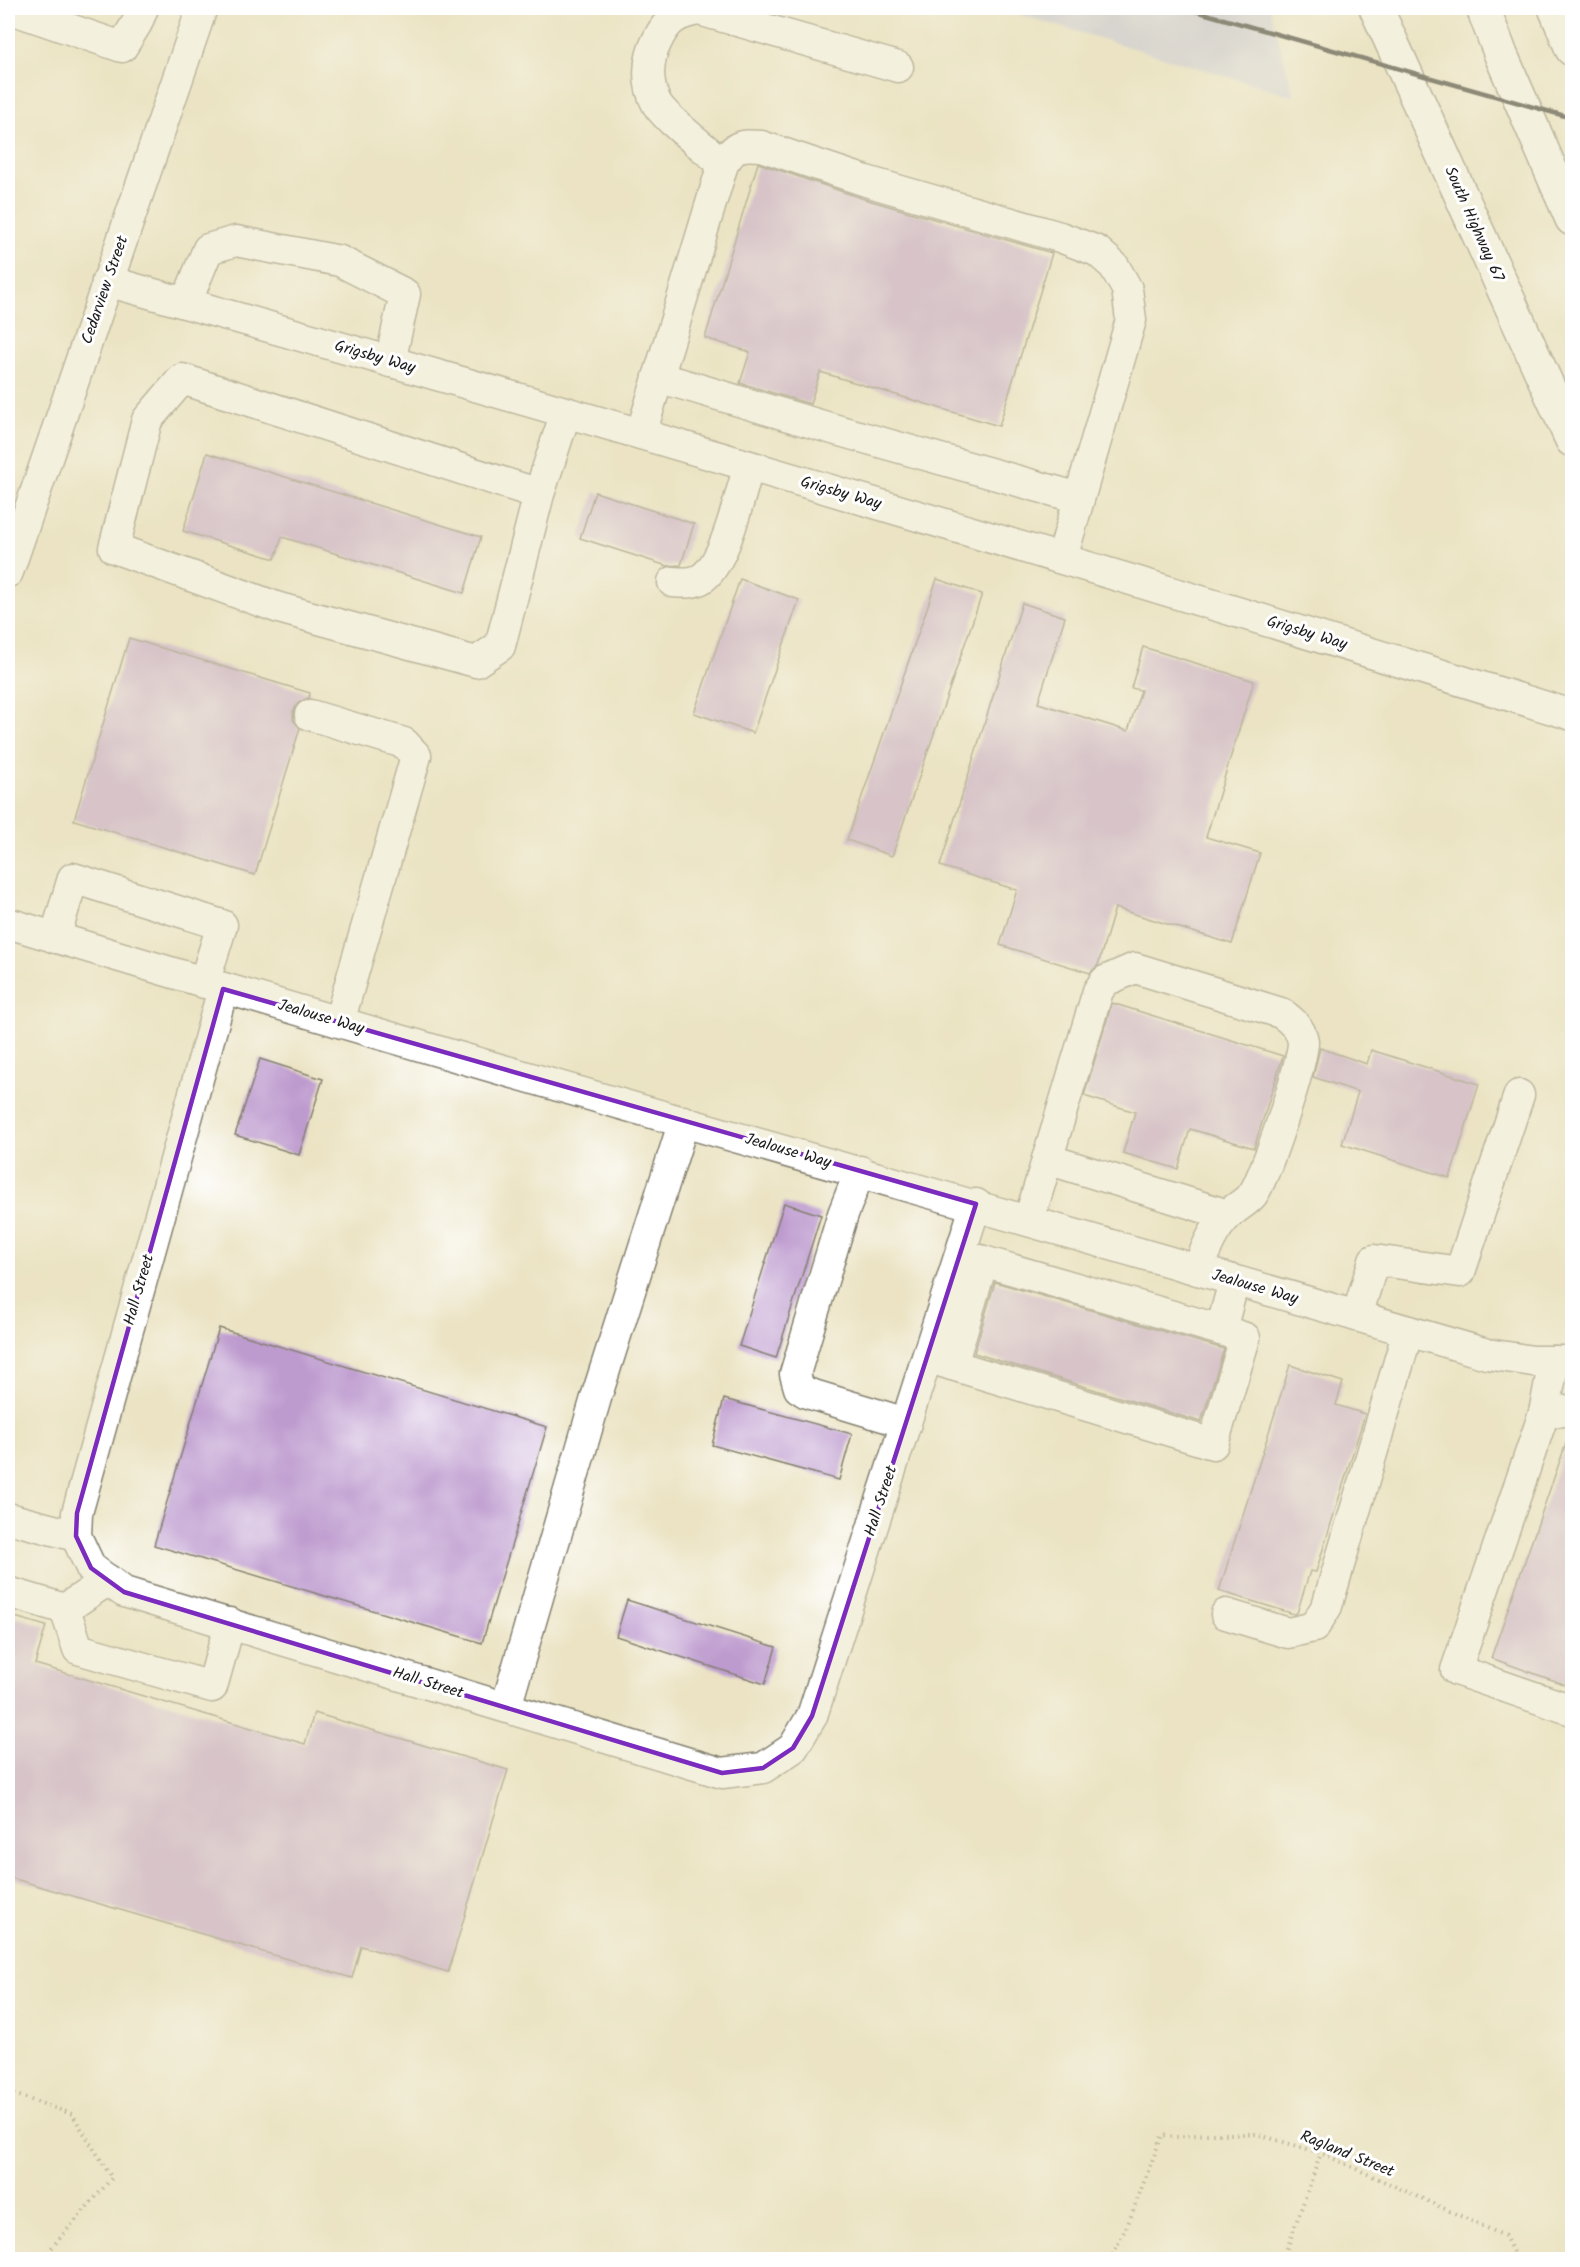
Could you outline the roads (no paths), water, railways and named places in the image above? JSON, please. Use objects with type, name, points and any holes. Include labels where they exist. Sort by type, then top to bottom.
[{"type":"main road","name":"South Highway 67","points":[[1376,8],[1572,440]]},
{"type":"main road","points":[[1463,8],[1501,55]]},
{"type":"main road","points":[[1484,8],[1501,55],[1572,219]]},
{"type":"main road","points":[[1555,8],[1572,49]]},
{"type":"street","points":[[8,9],[122,47],[137,23],[142,8]]},
{"type":"street","name":"Cedarview Street","points":[[8,572],[202,8]]},
{"type":"street","points":[[723,164],[658,105],[650,85],[650,59],[655,44],[665,27],[680,14],[699,10],[898,67]]},
{"type":"street","points":[[641,434],[723,164],[732,151],[743,145],[761,146],[866,181],[1060,237],[1097,251],[1114,266],[1127,289],[1131,320],[1062,558]]},
{"type":"street","points":[[186,303],[208,249],[236,241],[340,261],[405,294],[390,362]]},
{"type":"street","name":"Grigsby Way","points":[[107,281],[566,412],[1062,558],[1572,715]]},
{"type":"street","points":[[658,377],[1079,498]]},
{"type":"street","points":[[539,494],[182,379],[147,420],[114,548],[279,608],[476,662],[500,646],[539,494],[566,412]]},
{"type":"street","points":[[673,582],[694,583],[707,574],[717,559],[749,466]]},
{"type":"street","points":[[310,716],[404,743],[416,756],[339,1023]]},
{"type":"street","name":"Hall Street","points":[[55,938],[73,878],[222,925],[214,986],[77,1513],[76,1536],[92,1568],[124,1592],[722,1773],[763,1768],[793,1748],[812,1716],[906,1423],[939,1361],[971,1258],[976,1204]]},
{"type":"street","name":"Jealouse Way","points":[[8,923],[339,1023],[976,1204],[1487,1354],[1533,1361],[1563,1361]]},
{"type":"street","points":[[1029,1220],[1098,991],[1105,981],[1136,968],[1281,1013],[1296,1025],[1303,1041],[1300,1063],[1263,1177],[1253,1195],[1228,1215],[1214,1232],[1198,1270]]},
{"type":"street","points":[[1357,1316],[1374,1260],[1460,1272],[1519,1095]]},
{"type":"street","points":[[506,1707],[596,1398],[684,1121]]},
{"type":"street","points":[[1047,1159],[1228,1215]]},
{"type":"street","points":[[860,1171],[843,1214],[795,1374],[799,1388],[807,1394],[906,1423]]},
{"type":"street","points":[[939,1361],[1214,1444],[1245,1338],[971,1258]]},
{"type":"street","points":[[1221,1330],[1234,1281]]},
{"type":"street","points":[[1226,1614],[1288,1633],[1314,1627],[1328,1606],[1408,1330]]},
{"type":"street","points":[[1563,1361],[1558,1412],[1456,1670],[1572,1710]]},
{"type":"street","points":[[8,1518],[76,1536]]},
{"type":"street","points":[[65,1609],[108,1580]]},
{"type":"street","points":[[8,1592],[65,1609]]},
{"type":"street","points":[[65,1609],[78,1649],[212,1687],[230,1623]]},
{"type":"railway","points":[[1185,8],[1572,118]]}]
